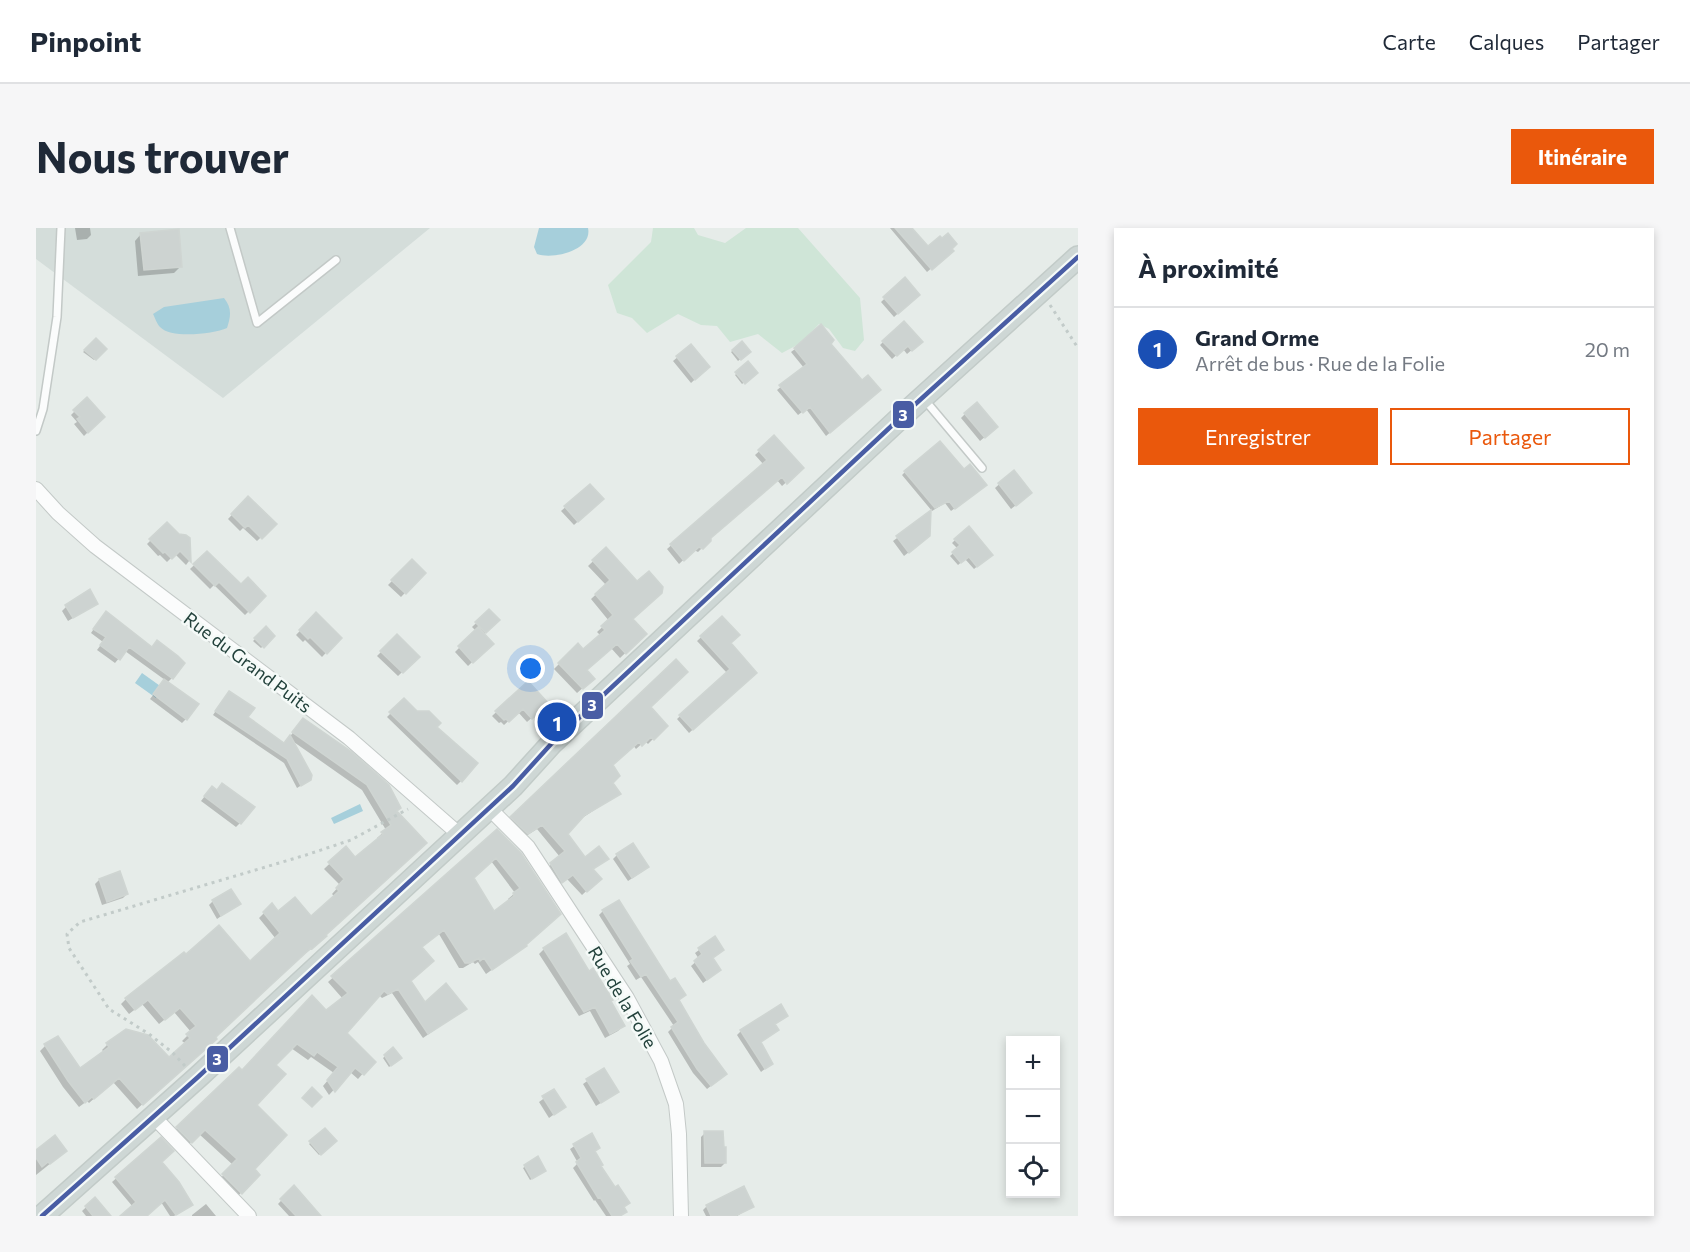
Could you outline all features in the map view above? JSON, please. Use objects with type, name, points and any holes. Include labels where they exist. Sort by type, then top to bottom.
[{"type":"main road","points":[[42,1216],[154,1117],[460,835],[528,772],[561,735],[922,398],[1078,257]]},
{"type":"street","name":"Rue du Grand Puits","points":[[36,489],[58,513],[95,546],[349,738],[460,835]]},
{"type":"street","name":"Rue de la Folie","points":[[489,808],[528,847],[627,998],[661,1061],[676,1104],[681,1216]]},
{"type":"street","points":[[154,1117],[249,1216]]},
{"type":"lane","points":[[36,431],[43,409],[57,317],[61,228]]},
{"type":"lane","points":[[230,228],[257,323],[336,260]]},
{"type":"lane","points":[[922,398],[982,468]]},
{"type":"path","points":[[1040,291],[1078,348]]},
{"type":"path","points":[[173,1053],[149,1034],[109,1009],[69,948],[67,934],[80,922],[351,840],[412,807]]},
{"type":"shaded area","points":[[36,228],[430,228],[223,398],[36,259]]},
{"type":"green space","points":[[653,228],[694,228],[698,235],[725,243],[746,228],[798,228],[860,298],[864,340],[855,351],[843,348],[829,329],[819,324],[801,343],[782,353],[758,334],[730,342],[717,326],[701,325],[678,314],[647,333],[632,318],[617,313],[608,285],[651,242]]},
{"type":"water","points":[[539,228],[588,228],[588,236],[584,242],[570,252],[544,256],[537,254],[534,247]]},
{"type":"water","points":[[224,298],[230,312],[227,328],[212,332],[182,334],[165,331],[159,326],[153,314],[164,307]]},
{"type":"water","points":[[142,673],[163,688],[156,698],[135,683]]},
{"type":"water","points":[[360,804],[363,811],[334,824],[331,818]]},
{"type":"building","points":[[895,228],[912,228],[928,246],[940,236],[942,238],[948,233],[957,244],[952,249],[954,251],[932,270]]},
{"type":"building","points":[[179,229],[182,267],[144,270],[140,233]]},
{"type":"building","points":[[905,277],[920,295],[898,314],[883,297]]},
{"type":"building","points":[[904,321],[923,342],[912,351],[908,346],[897,356],[882,341]]},
{"type":"building","points":[[821,324],[834,340],[831,344],[862,380],[868,375],[881,390],[830,433],[810,407],[803,413],[779,385],[807,364],[794,348]]},
{"type":"building","points":[[96,338],[107,349],[96,360],[84,350]]},
{"type":"building","points":[[742,341],[751,352],[741,360],[732,350]]},
{"type":"building","points":[[691,344],[710,367],[695,380],[676,356]]},
{"type":"building","points":[[748,361],[758,373],[745,384],[735,372]]},
{"type":"building","points":[[87,397],[105,417],[88,433],[77,419],[80,417],[73,410]]},
{"type":"building","points":[[977,402],[998,427],[985,438],[964,413]]},
{"type":"building","points":[[774,435],[804,468],[787,484],[782,477],[711,538],[703,549],[699,547],[684,561],[670,544],[767,460],[758,450]]},
{"type":"building","points":[[940,441],[964,469],[970,464],[987,485],[955,509],[949,501],[935,508],[904,471]]},
{"type":"building","points":[[1014,470],[1032,493],[1016,506],[998,483]]},
{"type":"building","points":[[590,484],[604,499],[578,522],[564,506]]},
{"type":"building","points":[[248,496],[277,524],[262,539],[248,525],[245,528],[231,514]]},
{"type":"building","points":[[931,510],[930,536],[909,553],[896,536]]},
{"type":"building","points":[[167,522],[179,534],[190,538],[191,562],[180,551],[172,559],[149,539]]},
{"type":"building","points":[[969,526],[993,555],[977,567],[969,557],[961,563],[952,552],[960,545],[954,539]]},
{"type":"building","points":[[606,547],[637,581],[649,571],[663,587],[662,593],[633,619],[647,634],[626,654],[617,644],[587,670],[595,679],[583,689],[558,663],[578,643],[583,649],[605,630],[601,626],[613,615],[595,594],[610,580],[592,560]]},
{"type":"building","points":[[207,551],[241,584],[248,577],[266,596],[250,613],[219,582],[215,586],[193,564]]},
{"type":"building","points":[[412,559],[426,573],[406,594],[391,580]]},
{"type":"building","points":[[90,589],[98,604],[73,618],[65,605]]},
{"type":"building","points":[[489,609],[500,620],[486,633],[475,622]]},
{"type":"building","points":[[106,611],[152,647],[157,640],[185,663],[173,679],[129,647],[120,660],[100,645],[106,637],[93,629]]},
{"type":"building","points":[[316,612],[342,638],[327,654],[310,637],[308,639],[299,630]]},
{"type":"building","points":[[722,616],[740,635],[731,643],[757,673],[693,730],[679,715],[730,669],[700,636]]},
{"type":"building","points":[[266,626],[275,636],[264,648],[254,638]]},
{"type":"building","points":[[478,627],[494,644],[473,663],[458,646]]},
{"type":"building","points":[[397,634],[420,657],[403,673],[380,651]]},
{"type":"building","points":[[676,659],[688,672],[651,707],[668,726],[654,740],[651,737],[642,746],[639,742],[613,765],[620,776],[613,783],[621,794],[585,815],[568,834],[585,857],[599,846],[609,859],[593,869],[602,879],[587,892],[573,875],[562,883],[550,863],[565,851],[542,825],[528,834],[510,817]]},
{"type":"building","points":[[164,679],[199,704],[187,720],[153,694]]},
{"type":"building","points":[[528,681],[549,704],[532,719],[523,709],[509,722],[504,720],[495,711]]},
{"type":"building","points":[[229,691],[255,708],[248,717],[284,743],[290,735],[312,775],[311,780],[301,786],[287,759],[215,711]]},
{"type":"building","points":[[404,698],[417,711],[429,711],[441,723],[437,727],[478,763],[462,782],[389,712]]},
{"type":"building","points":[[303,718],[352,752],[389,785],[401,808],[397,811],[427,843],[143,1105],[119,1078],[94,1099],[92,1097],[85,1103],[44,1044],[58,1036],[80,1068],[109,1047],[106,1043],[126,1029],[148,1035],[169,1057],[190,1038],[186,1034],[196,1026],[180,1008],[165,1020],[148,1000],[135,1010],[125,998],[184,952],[186,954],[219,925],[250,961],[280,933],[263,912],[272,903],[278,911],[295,897],[311,916],[339,891],[336,888],[344,879],[328,862],[346,846],[355,857],[391,825],[367,785],[292,732]]},
{"type":"building","points":[[222,783],[255,807],[241,824],[204,796],[212,786],[217,790]]},
{"type":"building","points":[[497,829],[521,853],[561,914],[527,946],[492,970],[484,958],[480,961],[479,958],[465,963],[444,930],[422,947],[434,961],[411,981],[425,1002],[446,983],[467,1009],[428,1034],[398,989],[388,994],[384,991],[347,1033],[376,1062],[364,1075],[355,1068],[335,1092],[327,1080],[338,1067],[317,1052],[314,1056],[297,1044],[276,1065],[286,1074],[257,1105],[287,1135],[255,1169],[260,1175],[242,1194],[222,1174],[237,1159],[205,1130],[192,1143],[176,1127],[239,1067],[242,1070],[312,995],[326,1010],[348,993],[331,976]],"holes":[[[496,858],[520,888],[513,893],[514,896],[494,911],[474,878]]]},
{"type":"building","points":[[633,843],[649,867],[632,878],[616,854]]},
{"type":"building","points":[[120,871],[128,894],[107,902],[99,879]]},
{"type":"building","points":[[231,889],[241,904],[221,916],[212,900]]},
{"type":"building","points":[[619,900],[670,981],[675,978],[686,995],[679,1000],[704,1043],[727,1074],[711,1086],[697,1069],[671,1027],[678,1022],[646,974],[641,977],[630,961],[633,959],[602,910]]},
{"type":"building","points":[[566,933],[589,971],[593,968],[613,1000],[611,1001],[625,1026],[610,1034],[595,1007],[584,1012],[543,948]]},
{"type":"building","points":[[715,936],[724,950],[713,958],[721,970],[707,980],[694,961],[702,954],[698,948]]},
{"type":"building","points":[[781,1004],[788,1016],[775,1024],[779,1030],[761,1042],[773,1064],[765,1069],[740,1030]]},
{"type":"building","points":[[393,1047],[402,1058],[391,1066],[384,1055]]},
{"type":"building","points":[[604,1068],[619,1092],[601,1103],[586,1079]]},
{"type":"building","points":[[312,1087],[322,1097],[312,1107],[302,1098]]},
{"type":"building","points":[[554,1089],[566,1107],[554,1115],[542,1096]]},
{"type":"building","points":[[325,1128],[337,1141],[321,1155],[309,1141]]},
{"type":"building","points":[[704,1131],[723,1131],[726,1163],[705,1163]]},
{"type":"building","points":[[592,1133],[600,1148],[595,1151],[603,1165],[601,1166],[615,1187],[618,1185],[630,1203],[624,1207],[627,1212],[620,1216],[612,1216],[576,1162],[581,1158],[573,1144]]},
{"type":"building","points":[[55,1135],[67,1151],[42,1167],[36,1158],[36,1150]]},
{"type":"building","points":[[161,1137],[174,1151],[162,1162],[179,1182],[193,1205],[176,1215],[165,1200],[147,1216],[120,1216],[136,1202],[115,1177]]},
{"type":"building","points":[[538,1156],[546,1171],[532,1179],[524,1165]]},
{"type":"building","points":[[294,1185],[321,1216],[296,1216],[280,1199]]},
{"type":"building","points":[[744,1186],[754,1207],[735,1216],[711,1216],[706,1205]]},
{"type":"building","points":[[95,1197],[111,1216],[93,1216],[85,1206]]},
{"type":"transit line","name":"3","points":[[42,1216],[198,1077],[513,786],[552,743],[900,418],[1078,257]]},
{"type":"place","name":"Grand Orme","points":[[557,722]]}]
